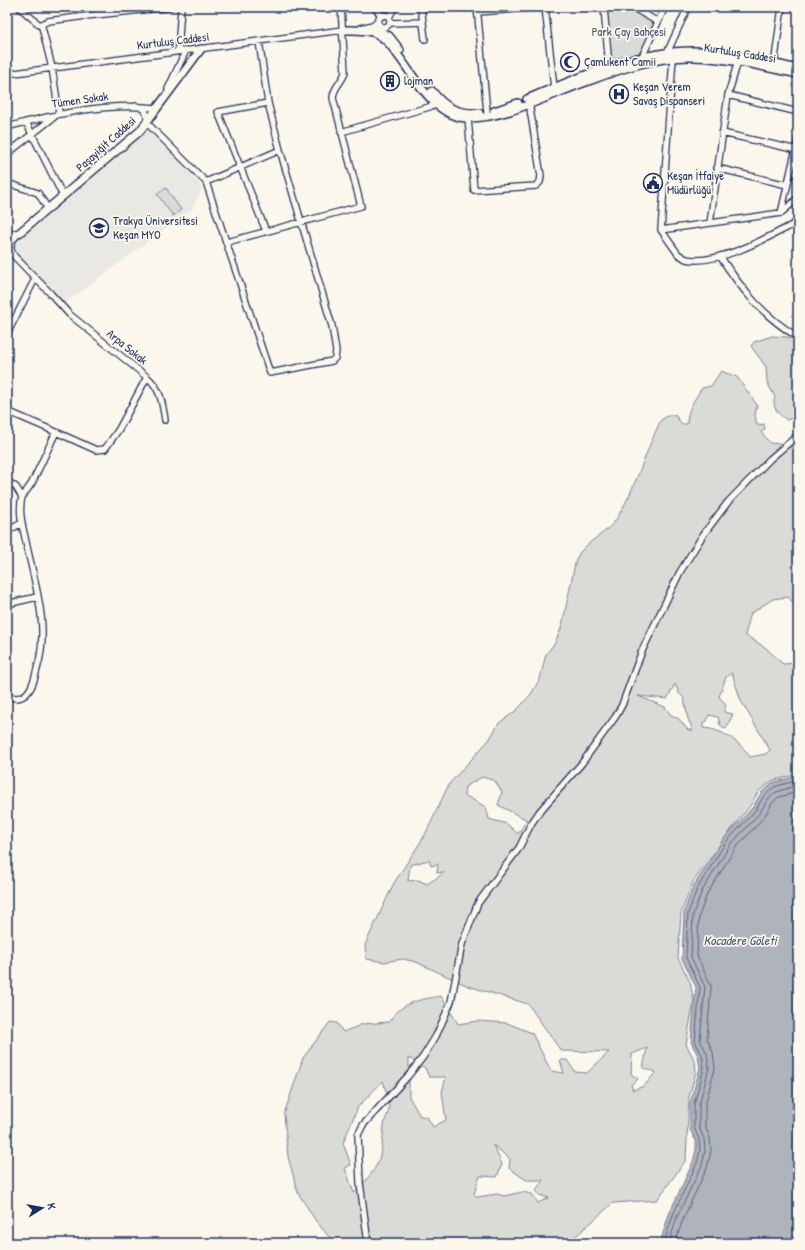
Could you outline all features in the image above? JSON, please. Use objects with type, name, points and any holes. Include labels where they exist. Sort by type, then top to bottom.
[{"type":"main road","name":"Kurtuluş Caddesi","points":[[343,30],[361,28],[378,29],[390,36],[444,105],[461,112],[487,112],[505,108],[609,68],[642,57],[667,53],[708,52],[774,66],[798,74]]},
{"type":"main road","name":"Kurtuluş Caddesi","points":[[343,30],[367,31],[380,36],[393,48],[436,105],[450,114],[468,118],[504,113],[625,68],[673,58],[693,57],[798,69]]},
{"type":"main road","name":"Paşayiğit Caddesi","points":[[9,241],[131,138],[146,122],[201,49]]},
{"type":"street","points":[[7,154],[59,113],[52,68],[40,24],[19,7]]},
{"type":"street","points":[[40,24],[56,20],[170,7]]},
{"type":"street","points":[[178,51],[181,7]]},
{"type":"street","points":[[227,242],[361,206],[341,132],[333,94],[345,72],[341,7]]},
{"type":"street","points":[[374,7],[380,17],[389,22]]},
{"type":"street","points":[[390,36],[389,22],[395,7]]},
{"type":"street","points":[[421,7],[425,39]]},
{"type":"street","points":[[487,112],[477,10],[545,7],[554,88]]},
{"type":"street","points":[[604,7],[609,68]]},
{"type":"street","points":[[632,7],[658,22]]},
{"type":"street","points":[[642,57],[665,7]]},
{"type":"street","points":[[667,53],[688,7]]},
{"type":"street","points":[[774,66],[782,7]]},
{"type":"street","points":[[380,17],[380,26],[389,22],[423,22]]},
{"type":"street","points":[[361,28],[373,25],[380,17]]},
{"type":"street","name":"Kurtuluş Caddesi","points":[[7,74],[343,30]]},
{"type":"street","points":[[136,106],[146,112],[146,122],[206,182],[270,373],[328,362],[335,358],[336,355],[334,332],[301,223],[268,104],[259,41]]},
{"type":"street","points":[[162,100],[186,50]]},
{"type":"street","points":[[673,58],[661,230],[678,254],[686,259],[695,260],[720,256],[760,241],[798,222]]},
{"type":"street","points":[[710,223],[728,95],[738,61]]},
{"type":"street","points":[[728,95],[798,112]]},
{"type":"street","points":[[468,118],[474,190],[536,186],[540,182],[541,176],[529,103]]},
{"type":"street","points":[[266,231],[241,165],[218,112],[268,104]]},
{"type":"street","points":[[341,132],[436,105]]},
{"type":"street","name":"Tümen Sokak","points":[[7,126],[59,113],[120,106],[156,108]]},
{"type":"street","points":[[26,122],[63,196]]},
{"type":"street","points":[[722,133],[797,150]]},
{"type":"street","points":[[780,213],[797,150],[798,140]]},
{"type":"street","points":[[206,182],[241,165],[280,150]]},
{"type":"street","points":[[717,168],[787,185]]},
{"type":"street","points":[[7,183],[38,193],[48,209]]},
{"type":"street","points":[[661,230],[780,213],[798,198]]},
{"type":"street","points":[[7,254],[9,241]]},
{"type":"street","name":"Arpa Sokak","points":[[9,241],[14,256],[69,314],[147,377],[119,429],[104,450],[96,450],[56,432]]},
{"type":"street","points":[[720,256],[741,289],[751,300],[798,337]]},
{"type":"street","points":[[7,334],[10,321],[35,278]]},
{"type":"street","points":[[147,377],[155,384],[159,391],[165,420]]},
{"type":"street","points":[[7,412],[56,432],[32,483],[22,497],[20,510],[37,597],[43,641],[33,683],[28,692],[21,697],[14,698],[7,694]]},
{"type":"street","points":[[368,1243],[360,1183],[358,1136],[363,1125],[423,1057],[436,1036],[451,1002],[462,944],[478,903],[519,848],[531,824],[540,811],[582,763],[616,716],[642,651],[655,627],[680,572],[703,535],[728,502],[770,459],[798,435]]},
{"type":"street","points":[[7,481],[16,487],[22,497]]},
{"type":"street","points":[[7,531],[22,523]]},
{"type":"street","points":[[7,604],[37,597]]},
{"type":"shaded area","name":"Trakya Üniversitesi Keşan MYO","points":[[148,130],[199,182],[201,189],[199,196],[191,210],[64,304],[15,253],[13,248],[14,242]]},
{"type":"green space","name":"Park Çay Bahçesi","points":[[605,7],[626,7],[653,22],[654,25],[642,52],[610,60]]},
{"type":"green space","points":[[166,188],[181,210],[173,216],[157,194]]},
{"type":"green space","points":[[772,336],[787,337],[798,341],[798,416],[787,420],[776,410],[774,404],[775,397],[767,382],[766,367],[751,346],[754,342]]},
{"type":"green space","points":[[721,371],[737,377],[757,405],[755,415],[757,425],[764,424],[765,429],[761,432],[770,443],[781,444],[789,448],[798,442],[798,608],[788,597],[773,599],[751,613],[745,635],[766,648],[783,664],[798,663],[798,774],[772,781],[758,792],[750,806],[693,882],[681,913],[678,958],[690,982],[694,1001],[686,1044],[695,1061],[696,1072],[689,1097],[686,1160],[657,1200],[613,1203],[568,1243],[334,1243],[316,1221],[298,1193],[288,1157],[284,1114],[303,1058],[330,1022],[337,1023],[343,1032],[363,1024],[389,1022],[394,1015],[405,1006],[418,1000],[441,996],[458,1024],[478,1021],[507,1023],[532,1033],[551,1071],[564,1073],[560,1060],[567,1060],[575,1072],[587,1073],[609,1052],[561,1051],[528,1004],[468,986],[416,962],[403,959],[384,962],[366,959],[365,945],[394,883],[425,835],[449,784],[489,740],[499,723],[517,710],[531,694],[540,679],[546,654],[555,643],[562,626],[576,559],[584,547],[608,529],[617,518],[630,495],[661,420],[667,416],[675,415],[682,424],[687,424],[690,410],[696,397],[702,388],[711,386]],"holes":[[[732,673],[741,701],[770,750],[766,754],[750,757],[746,751],[730,737],[723,733],[703,728],[703,723],[707,721],[709,715],[718,717],[720,725],[726,729],[733,714],[724,712],[726,704],[719,697],[726,677]],[[675,684],[679,693],[684,698],[688,719],[693,730],[688,730],[679,719],[671,715],[665,707],[638,696],[667,699]],[[482,777],[495,781],[502,792],[498,805],[527,820],[518,834],[507,824],[489,819],[486,807],[464,795],[465,787]],[[429,860],[431,866],[438,864],[437,873],[444,872],[427,884],[418,880],[408,881],[410,865]],[[647,1048],[643,1068],[656,1072],[644,1086],[633,1090],[631,1085],[638,1079],[631,1074],[632,1054]],[[409,1058],[425,1068],[429,1077],[446,1077],[442,1092],[446,1120],[433,1127],[427,1117],[420,1116],[409,1097]],[[383,1081],[389,1108],[384,1125],[380,1156],[374,1169],[354,1193],[345,1168],[351,1165],[343,1143],[358,1107]],[[493,1145],[510,1159],[509,1168],[526,1180],[543,1180],[536,1190],[539,1195],[549,1198],[538,1203],[532,1194],[522,1192],[504,1196],[497,1194],[477,1197],[474,1194],[480,1176],[497,1177],[502,1164]]]},
{"type":"water","name":"Kocadere Göleti","points":[[798,776],[798,1243],[660,1243],[669,1214],[693,1162],[696,1150],[696,1141],[690,1130],[690,1104],[700,1068],[698,1056],[691,1042],[696,987],[682,959],[684,912],[693,887],[723,840],[752,808],[761,793],[772,783]]},
{"type":"place","name":"Çamlıkent Camii","points":[[570,62]]},
{"type":"place","name":"lojman","points":[[390,81]]},
{"type":"place","name":"Keşan Verem Savaş Dispanseri","points":[[619,94]]},
{"type":"place","name":"Keşan İtfaiye Müdürlüğü","points":[[653,183]]},
{"type":"place","name":"Trakya Üniversitesi Keşan MYO","points":[[99,228]]}]
